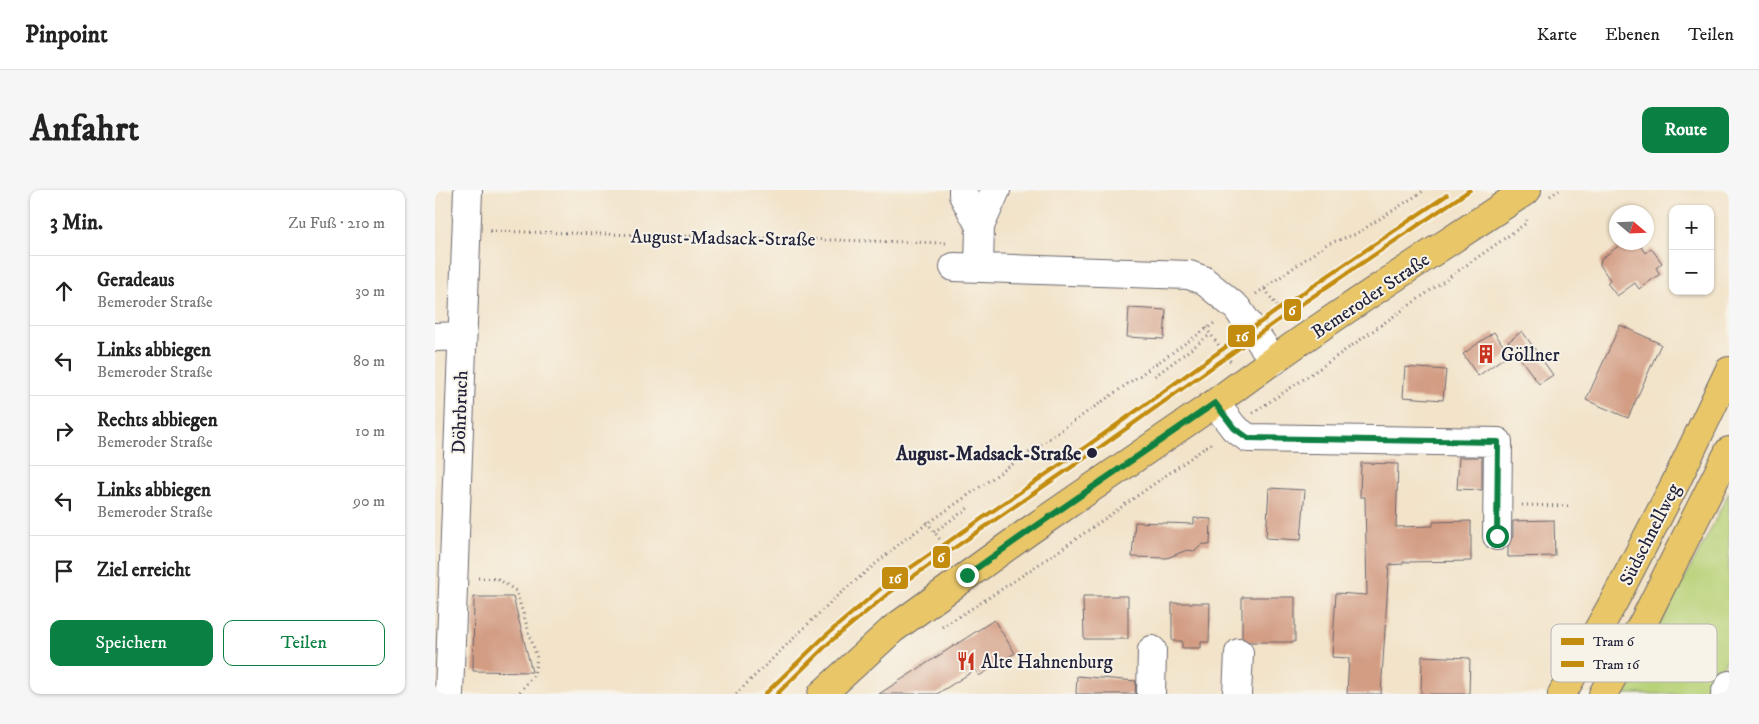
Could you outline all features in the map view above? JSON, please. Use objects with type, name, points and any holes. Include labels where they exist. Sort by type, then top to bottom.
[{"type":"main road","name":"Bemeroder Straße","points":[[822,694],[893,629],[1029,531],[1244,381],[1527,190]]},
{"type":"main road","name":"Südschnellweg","points":[[1601,624],[1671,493],[1729,371]]},
{"type":"main road","name":"Südschnellweg","points":[[1642,624],[1729,451]]},
{"type":"main road","name":"Südschnellweg","points":[[1562,694],[1569,682]]},
{"type":"main road","name":"Südschnellweg","points":[[1603,694],[1610,682]]},
{"type":"street","name":"Döhrbruch","points":[[449,694],[443,638],[453,576],[468,190]]},
{"type":"street","points":[[963,190],[973,251]]},
{"type":"street","points":[[973,251],[996,190]]},
{"type":"street","points":[[973,251],[1189,275],[1203,280],[1237,308],[1274,361]]},
{"type":"street","points":[[435,337],[462,336]]},
{"type":"street","points":[[1215,403],[1234,428],[1248,438],[1498,442],[1497,536]]},
{"type":"street","points":[[1151,694],[1152,650]]},
{"type":"street","points":[[1237,694],[1239,653]]},
{"type":"street","points":[[1725,694],[1729,685]]},
{"type":"path","points":[[736,694],[836,597],[904,540],[1327,244],[1356,234],[1425,190]]},
{"type":"path","points":[[935,631],[986,600],[1048,558],[1525,224]]},
{"type":"path","name":"August-Madsack-Straße","points":[[467,231],[973,251]]},
{"type":"path","points":[[1155,376],[1211,334]]},
{"type":"path","points":[[1497,505],[1571,506]]},
{"type":"path","points":[[934,532],[968,508]]},
{"type":"path","points":[[453,576],[499,578],[517,591],[537,658],[534,675],[518,694]]},
{"type":"green space","points":[[1729,492],[1729,653],[1717,680],[1717,624],[1660,624]]},
{"type":"green space","points":[[1629,682],[1716,682],[1711,694],[1622,694]]},
{"type":"building","points":[[1613,250],[1643,250],[1645,253],[1652,250],[1662,263],[1656,268],[1660,274],[1639,289],[1635,283],[1617,296],[1607,283],[1610,280],[1600,265],[1601,259]]},
{"type":"building","points":[[1129,308],[1166,310],[1164,339],[1127,337]]},
{"type":"building","points":[[1620,325],[1661,344],[1628,418],[1586,400]]},
{"type":"building","points":[[1522,331],[1553,375],[1539,384],[1508,342]]},
{"type":"building","name":"Göllner","points":[[1494,332],[1509,354],[1478,376],[1463,354]]},
{"type":"building","points":[[1405,367],[1446,370],[1443,400],[1403,397]]},
{"type":"building","points":[[1459,457],[1482,457],[1482,490],[1457,489]]},
{"type":"building","points":[[1361,463],[1398,464],[1396,527],[1433,526],[1433,522],[1471,521],[1471,561],[1403,562],[1403,564],[1389,565],[1381,694],[1347,694],[1349,658],[1332,657],[1336,593],[1367,595],[1365,497],[1360,497]]},
{"type":"building","points":[[1269,488],[1305,490],[1301,540],[1266,538]]},
{"type":"building","points":[[1194,518],[1211,519],[1210,545],[1203,544],[1195,551],[1187,550],[1167,558],[1132,557],[1135,522],[1194,524]]},
{"type":"building","points":[[1554,520],[1555,556],[1508,557],[1508,546],[1513,536],[1513,521]]},
{"type":"building","points":[[1083,596],[1128,596],[1128,639],[1084,639]]},
{"type":"building","points":[[474,597],[513,597],[532,672],[473,671]]},
{"type":"building","points":[[1242,597],[1295,597],[1295,642],[1249,642],[1242,638]]},
{"type":"building","points":[[1172,603],[1210,603],[1209,642],[1201,642],[1201,648],[1182,648],[1182,641],[1172,641]]},
{"type":"building","name":"Alte Hahnenburg","points":[[994,620],[1015,653],[979,676],[975,670],[937,694],[879,694]]},
{"type":"building","points":[[1422,656],[1470,658],[1469,694],[1421,694]]},
{"type":"building","points":[[1077,676],[1136,681],[1135,694],[1076,694]]},
{"type":"tram line","name":"6","points":[[777,694],[830,642],[889,593],[1092,453],[1284,316],[1470,190]]},
{"type":"tram line","name":"16","points":[[765,694],[825,636],[884,586],[1087,446],[1279,309],[1447,195]]},
{"type":"place","name":"Göllner","points":[[1486,354]]},
{"type":"place","name":"August-Madsack-Straße","points":[[1092,453]]},
{"type":"place","name":"Alte Hahnenburg","points":[[966,661]]},
{"type":"route","points":[[967,575],[1215,403],[1234,428],[1248,438],[1498,442],[1497,536]]}]
